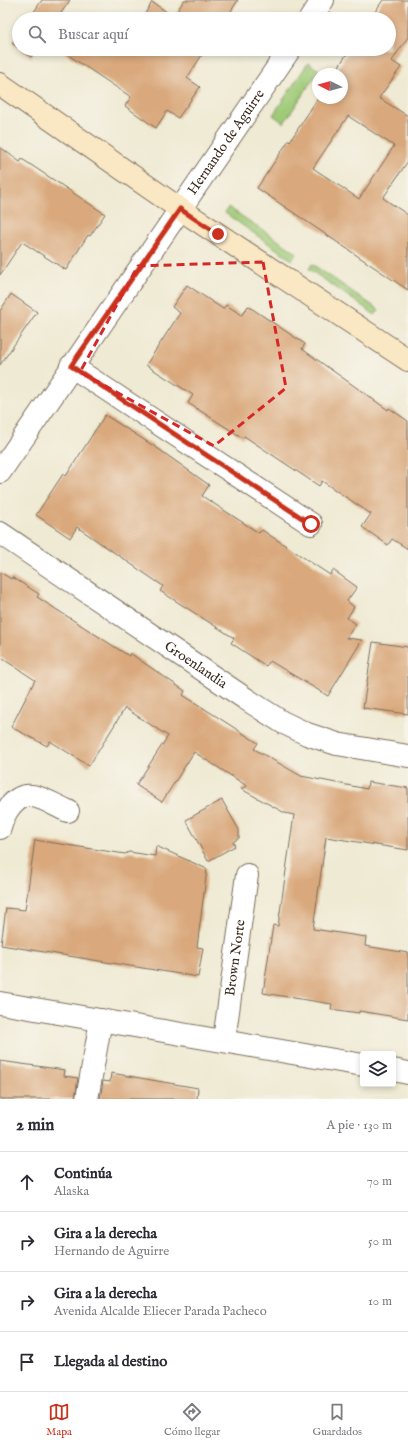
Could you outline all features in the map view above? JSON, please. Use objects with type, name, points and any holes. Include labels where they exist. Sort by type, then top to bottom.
[{"type":"main road","points":[[0,84],[180,209],[408,360]]},
{"type":"street","points":[[315,12],[323,0]]},
{"type":"street","name":"Hernando de Aguirre","points":[[0,472],[71,366],[285,56]]},
{"type":"street","points":[[71,366],[311,524]]},
{"type":"street","name":"Groenlandia","points":[[0,533],[282,722],[307,734],[337,744],[408,756]]},
{"type":"street","points":[[0,828],[8,810],[18,798],[34,796],[68,811]]},
{"type":"street","name":"Brown Norte","points":[[224,1040],[247,875]]},
{"type":"street","points":[[0,1003],[224,1040],[360,1064]]},
{"type":"street","points":[[88,1099],[101,1020]]},
{"type":"street","points":[[396,1071],[408,1073]]},
{"type":"highlighted area","points":[[263,262],[286,388],[214,446],[80,372],[138,266]]},
{"type":"green space","points":[[308,63],[316,68],[312,68],[312,81],[284,123],[273,115]]},
{"type":"green space","points":[[228,207],[297,253],[292,260],[225,213]]},
{"type":"green space","points":[[312,264],[379,310],[375,315],[309,269]]},
{"type":"building","points":[[42,0],[70,0],[62,12],[34,12]]},
{"type":"building","points":[[184,0],[238,0],[230,12],[177,12]]},
{"type":"building","points":[[383,0],[408,0],[408,37],[396,55],[396,12],[375,12]]},
{"type":"building","points":[[152,2],[167,12],[146,12]]},
{"type":"building","points":[[70,56],[201,56],[187,78],[200,87],[178,118],[167,111],[156,128],[125,106],[131,97]]},
{"type":"building","points":[[346,56],[395,56],[392,61],[401,67],[379,98],[408,116],[408,161],[383,198],[408,215],[408,290],[257,188],[289,140],[290,141],[314,104],[348,104],[348,68],[338,68]],"holes":[[[348,116],[394,146],[359,199],[313,168]]]},
{"type":"building","points":[[0,147],[20,162],[22,159],[105,214],[90,236],[88,235],[66,270],[22,242],[0,275]]},
{"type":"building","points":[[187,285],[223,309],[226,305],[242,315],[248,306],[305,344],[302,349],[388,410],[389,408],[408,421],[408,549],[392,539],[388,545],[362,527],[371,514],[322,481],[319,486],[244,436],[243,438],[188,403],[193,395],[146,365],[180,313],[172,307]]},
{"type":"building","points":[[11,294],[37,312],[0,365],[0,311]]},
{"type":"building","points":[[105,415],[160,450],[209,485],[202,496],[259,533],[262,530],[330,575],[333,570],[357,587],[347,601],[354,607],[347,618],[356,624],[346,638],[362,640],[328,696],[270,661],[266,666],[231,643],[234,638],[160,591],[163,586],[77,527],[70,538],[36,515],[63,474],[66,476]]},
{"type":"building","points":[[0,572],[11,579],[12,577],[39,594],[37,597],[129,656],[130,653],[185,691],[183,695],[258,743],[254,749],[301,776],[367,789],[368,782],[408,788],[408,850],[326,837],[313,929],[366,937],[365,946],[408,953],[408,1019],[359,1011],[359,1013],[331,1009],[332,1004],[263,993],[273,925],[278,926],[294,815],[285,813],[241,789],[247,786],[194,752],[162,802],[136,785],[168,736],[125,708],[89,766],[50,741],[47,746],[11,727],[35,680],[0,657]]},
{"type":"building","points":[[373,642],[408,647],[408,714],[363,708]]},
{"type":"building","points":[[222,800],[239,830],[239,838],[233,842],[235,846],[208,861],[186,820]]},
{"type":"building","points":[[35,840],[125,854],[129,852],[155,856],[156,846],[207,869],[197,947],[203,948],[198,977],[1,945],[6,908],[25,910]]},
{"type":"building","points":[[0,1061],[65,1070],[64,1076],[78,1078],[75,1099],[0,1099]]},
{"type":"building","points":[[111,1073],[198,1088],[197,1099],[100,1099],[103,1081],[110,1082]]},
{"type":"route","points":[[218,234],[180,209],[71,366],[311,524]]}]
